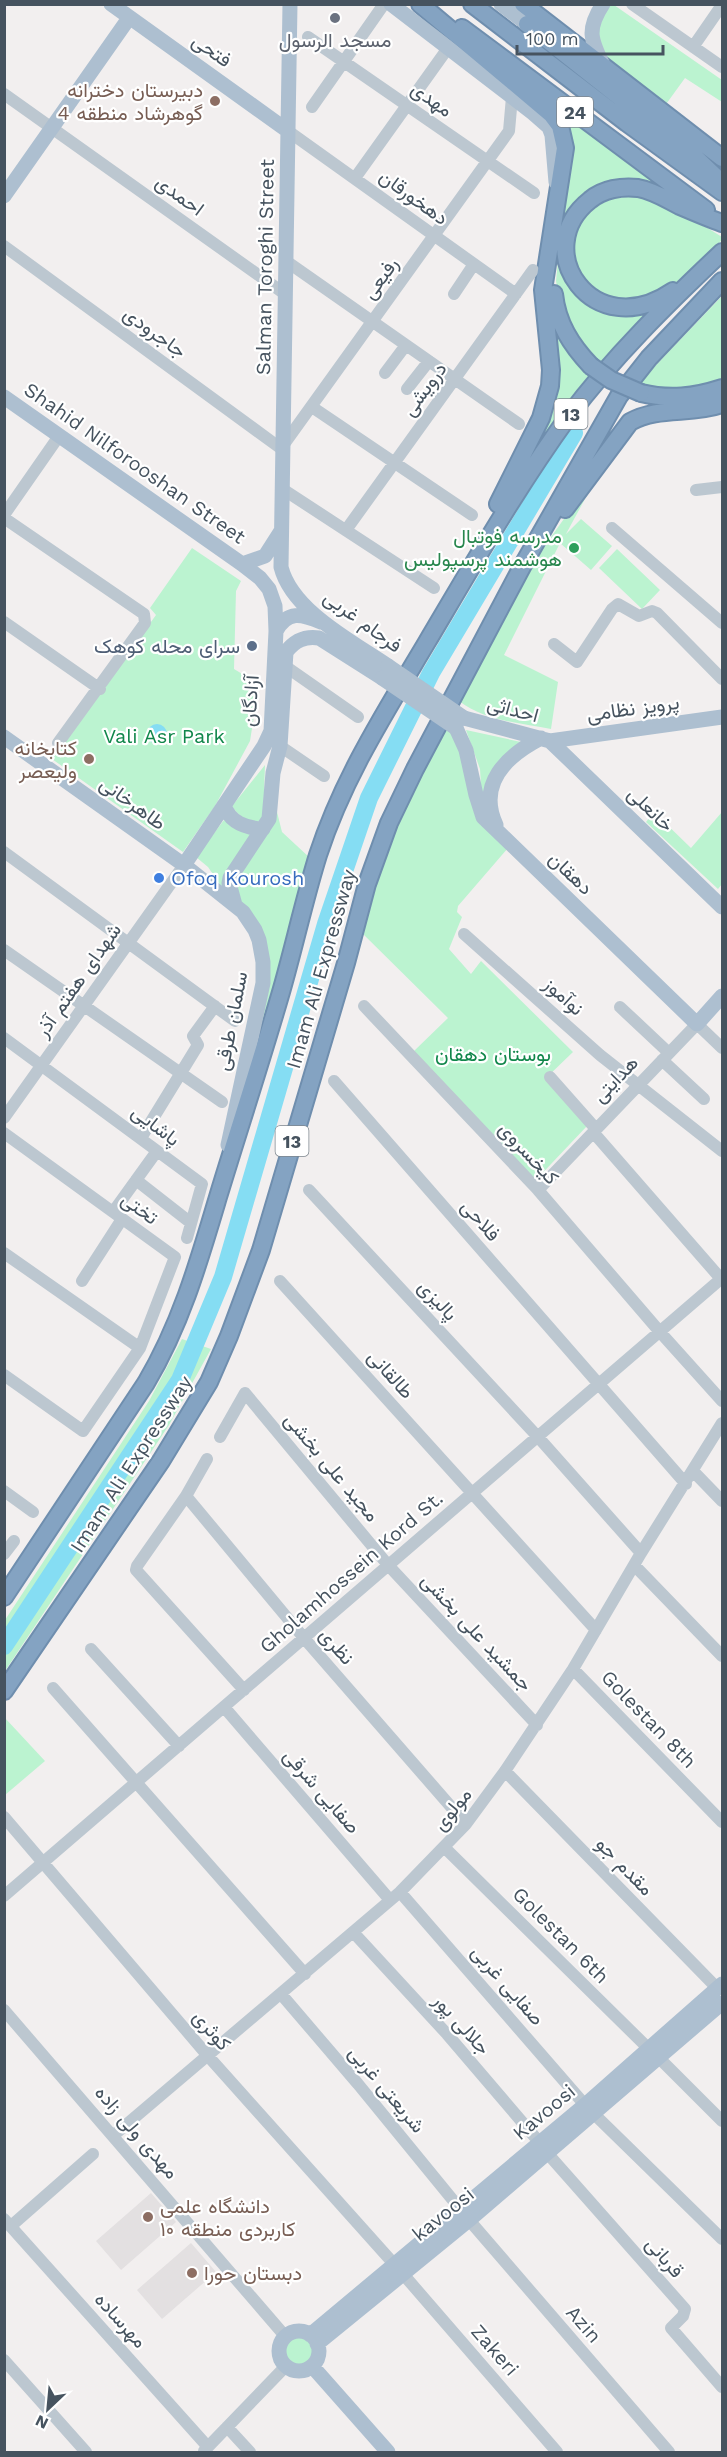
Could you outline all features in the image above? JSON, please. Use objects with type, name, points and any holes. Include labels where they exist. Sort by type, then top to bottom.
[{"type":"highway","points":[[420,4],[540,105],[560,126],[565,148],[550,260],[543,290],[551,370],[547,401],[536,431],[494,511],[466,576]]},
{"type":"highway","name":"24","points":[[426,4],[482,42],[723,223]]},
{"type":"highway","name":"24","points":[[472,4],[636,130],[723,192]]},
{"type":"highway","points":[[523,4],[723,158]]},
{"type":"highway","points":[[527,24],[694,156]]},
{"type":"highway","points":[[629,87],[723,184]]},
{"type":"highway","points":[[701,272],[650,304],[637,308],[611,307],[587,294],[574,279],[566,253],[566,242],[571,224],[581,208],[595,196],[624,188],[636,188],[656,194],[723,223]]},
{"type":"highway","name":"Imam Ali Expressway","points":[[4,1597],[108,1443],[164,1353],[191,1288],[280,993],[318,855],[338,801],[375,730],[516,493],[570,415],[641,332],[723,252]]},
{"type":"highway","points":[[550,260],[559,320],[572,344],[591,366],[611,380],[641,393],[661,398],[678,398],[723,388]]},
{"type":"highway","name":"Imam Ali Expressway","points":[[4,1691],[167,1452],[209,1382],[261,1250],[378,851],[415,769],[524,563],[618,396],[649,358],[723,281]]},
{"type":"highway","points":[[524,563],[630,422],[644,414],[693,411],[723,404]]},
{"type":"main road","name":"فتحی","points":[[111,4],[288,131]]},
{"type":"main road","name":"Salman Toroghi Street","points":[[281,531],[291,4]]},
{"type":"main road","points":[[391,4],[549,127],[552,135],[556,208]]},
{"type":"main road","points":[[501,4],[527,24]]},
{"type":"main road","points":[[603,4],[595,17],[591,34],[592,42],[603,65]]},
{"type":"main road","points":[[4,196],[129,18]]},
{"type":"main road","name":"Shahid Nilforooshan Street","points":[[4,397],[242,564]]},
{"type":"main road","points":[[242,564],[265,556],[281,531]]},
{"type":"main road","name":"فرجام غربی","points":[[281,531],[281,567],[285,581],[303,603],[385,672],[460,723]]},
{"type":"main road","name":"آزادگان","points":[[184,865],[264,746],[271,731],[276,632],[275,606],[269,589],[260,578],[242,564]]},
{"type":"main road","points":[[276,632],[282,621],[289,616],[300,615],[327,625]]},
{"type":"main road","name":"فرجام غربی","points":[[285,666],[286,652],[291,644],[310,637],[320,638],[385,672]]},
{"type":"main road","points":[[235,905],[229,884],[230,878],[269,819],[273,773],[280,746],[285,666]]},
{"type":"main road","name":"پرویز نظامی","points":[[545,739],[720,721]]},
{"type":"main road","name":"احداثی","points":[[460,723],[545,739]]},
{"type":"main road","name":"دهقان","points":[[460,723],[479,809],[483,817],[697,1024]]},
{"type":"main road","name":"طاهرخانی","points":[[4,737],[184,865],[235,905]]},
{"type":"main road","points":[[499,833],[488,796],[491,785],[511,759],[528,745],[545,739]]},
{"type":"main road","name":"خانعلی","points":[[545,739],[723,907]]},
{"type":"main road","points":[[224,805],[227,813],[239,824],[263,829]]},
{"type":"main road","name":"سلمان طرقی","points":[[219,1195],[230,1133],[263,983],[263,962],[259,940],[255,930],[235,905]]},
{"type":"main road","name":"هدایتی","points":[[697,1024],[723,996]]},
{"type":"main road","name":"Kavoosi","points":[[655,2054],[721,1988]]},
{"type":"main road","name":"Kavoosi","points":[[590,2110],[655,2054],[723,2003]]},
{"type":"main road","name":"kavoosi","points":[[314,2340],[590,2110]]},
{"type":"main road","points":[[297,2331],[314,2340],[318,2355],[312,2366],[301,2371],[286,2366],[279,2353],[279,2347],[285,2336],[297,2331]]},
{"type":"main road","points":[[312,2366],[388,2452]]},
{"type":"street","points":[[312,107],[384,4]]},
{"type":"street","points":[[632,4],[723,66]]},
{"type":"street","points":[[693,46],[723,5]]},
{"type":"street","name":"مهدی","points":[[308,37],[534,194]]},
{"type":"street","points":[[355,178],[448,48]]},
{"type":"street","name":"احمدی","points":[[4,94],[285,294]]},
{"type":"street","name":"رفیعی","points":[[282,449],[509,131],[512,97]]},
{"type":"street","name":"دهخورقان","points":[[288,131],[516,294]]},
{"type":"street","name":"جاجرودی","points":[[4,246],[282,449]]},
{"type":"street","points":[[286,261],[519,424]]},
{"type":"street","points":[[454,294],[474,264]]},
{"type":"street","name":"درویشی","points":[[346,530],[533,270]]},
{"type":"street","points":[[385,373],[406,345]]},
{"type":"street","points":[[407,389],[429,361]]},
{"type":"street","points":[[312,406],[472,515]]},
{"type":"street","points":[[58,743],[100,689],[146,623],[144,615],[4,517],[59,435]]},
{"type":"street","points":[[696,490],[723,487]]},
{"type":"street","points":[[281,488],[434,588]]},
{"type":"street","points":[[612,528],[723,623]]},
{"type":"street","points":[[554,644],[577,662],[612,609],[618,604],[639,616],[652,611],[657,613],[723,679]]},
{"type":"street","points":[[4,622],[100,689]]},
{"type":"street","points":[[285,666],[358,717]]},
{"type":"street","points":[[280,746],[324,776]]},
{"type":"street","points":[[4,852],[235,1021]]},
{"type":"street","name":"شهدای هفتم آذر","points":[[4,1118],[184,865]]},
{"type":"street","name":"نوآموز","points":[[464,934],[600,1055],[723,1151]]},
{"type":"street","points":[[4,950],[222,1102]]},
{"type":"street","points":[[141,1138],[198,1045],[194,1036],[215,1006]]},
{"type":"street","name":"کیخسروی","points":[[364,1006],[538,1190],[660,1332],[723,1401]]},
{"type":"street","points":[[620,1007],[704,1099]]},
{"type":"street","points":[[697,1024],[723,1048]]},
{"type":"street","name":"هدایتی","points":[[538,1190],[697,1024]]},
{"type":"street","name":"پاشایی","points":[[4,1038],[202,1184],[187,1238]]},
{"type":"street","points":[[550,1077],[722,1279]]},
{"type":"street","name":"فلاحی","points":[[334,1081],[686,1484]]},
{"type":"street","name":"تختی","points":[[4,1133],[175,1257],[140,1348]]},
{"type":"street","points":[[82,1281],[136,1180],[157,1150]]},
{"type":"street","points":[[136,1180],[191,1223]]},
{"type":"street","name":"پالیزی","points":[[309,1190],[538,1437],[641,1552]]},
{"type":"street","points":[[4,1253],[140,1348],[83,1431],[4,1376]]},
{"type":"street","name":"Gholamhossein Kord St.","points":[[4,1896],[722,1279]]},
{"type":"street","name":"طالقانی","points":[[280,1281],[596,1630]]},
{"type":"street","name":"مجید علی بخشی","points":[[220,1437],[245,1393],[388,1565]]},
{"type":"street","name":"مولوی","points":[[114,2135],[400,1892],[466,1824],[505,1772],[573,1669],[641,1552],[723,1423]]},
{"type":"street","points":[[207,1459],[186,1496],[136,1566],[138,1573],[244,1690]]},
{"type":"street","points":[[693,1472],[723,1501]]},
{"type":"street","points":[[4,1491],[33,1512]]},
{"type":"street","name":"نظری","points":[[186,1496],[304,1638],[466,1824]]},
{"type":"street","points":[[4,1554],[14,1541]]},
{"type":"street","name":"جمشید علی بخشی","points":[[388,1565],[537,1725]]},
{"type":"street","points":[[634,1565],[723,1656]]},
{"type":"street","points":[[91,1649],[179,1746]]},
{"type":"street","name":"Golestan 8th","points":[[573,1669],[723,1822]]},
{"type":"street","points":[[53,1688],[305,1974]]},
{"type":"street","name":"صفایی شرقی","points":[[224,1707],[390,1900]]},
{"type":"street","name":"مقدم جو","points":[[505,1772],[721,1988]]},
{"type":"street","name":"کوثری","points":[[4,1817],[208,2056],[399,2269]]},
{"type":"street","name":"Golestan 6th","points":[[445,1848],[723,2121]]},
{"type":"street","name":"صفایی غربی","points":[[400,1892],[590,2110],[723,2239]]},
{"type":"street","name":"جلالی پور","points":[[353,1932],[447,2034],[544,2148]]},
{"type":"street","name":"شریعتی غربی","points":[[281,1994],[465,2215]]},
{"type":"street","name":"مهدی ولی زاده","points":[[4,2010],[285,2336]]},
{"type":"street","name":"قربانی","points":[[544,2148],[685,2309],[683,2316],[671,2328],[723,2387]]},
{"type":"street","points":[[8,2222],[93,2154]]},
{"type":"street","name":"Azin","points":[[465,2215],[669,2452]]},
{"type":"street","name":"مهرساده","points":[[8,2222],[205,2450]]},
{"type":"street","name":"Zakeri","points":[[399,2269],[557,2452]]},
{"type":"street","points":[[4,2360],[86,2452]]},
{"type":"street","points":[[205,2450],[286,2366]]},
{"type":"street","points":[[227,2427],[250,2452]]},
{"type":"shaded area","points":[[151,2193],[176,2222],[121,2270],[96,2241]]},
{"type":"shaded area","points":[[191,2243],[216,2272],[162,2319],[137,2290]]},
{"type":"green space","points":[[608,5],[614,5],[722,80],[722,102],[685,78],[664,107],[629,80],[607,59],[596,31]]},
{"type":"green space","points":[[491,56],[681,203],[624,185],[565,228],[584,297],[661,303],[598,365],[586,354],[560,305],[556,281],[570,136]]},
{"type":"green space","points":[[621,192],[669,204],[722,237],[722,240],[672,289],[637,305],[588,291],[570,251],[585,209]]},
{"type":"green space","points":[[548,287],[594,374],[516,483],[542,426]]},
{"type":"green space","points":[[722,296],[722,382],[688,392],[636,386]]},
{"type":"green space","points":[[606,460],[566,534],[581,519],[612,546],[591,570],[560,543],[504,655],[558,682],[551,729],[491,717],[469,708],[459,701],[541,551]]},
{"type":"green space","name":"Vali Asr Park","points":[[192,548],[241,581],[236,591],[234,669],[259,684],[250,741],[215,806],[183,852],[52,759],[156,615],[150,608]]},
{"type":"green space","points":[[617,549],[660,590],[642,609],[599,568]]},
{"type":"green space","name":"بوستان دهقان","points":[[445,728],[455,735],[508,848],[458,906],[457,912],[462,917],[449,949],[471,974],[481,961],[573,1052],[545,1079],[587,1126],[534,1182],[414,1051],[448,1018],[361,932],[378,868],[397,823]]},
{"type":"green space","points":[[466,730],[521,742],[482,800],[480,769]]},
{"type":"green space","points":[[265,765],[263,821],[249,820],[241,816],[232,806]]},
{"type":"green space","points":[[275,804],[282,832],[310,858],[245,1091],[267,985],[232,881]]},
{"type":"green space","points":[[654,812],[691,848],[722,812],[722,884],[718,889],[646,822]]},
{"type":"green space","points":[[224,820],[253,836],[227,895],[208,867],[196,857]]},
{"type":"green space","points":[[182,1339],[211,1349],[169,1425],[5,1671],[5,1620],[149,1401]]},
{"type":"green space","points":[[5,1718],[45,1761],[5,1795]]},
{"type":"green space","points":[[298,2335],[310,2339],[314,2351],[310,2363],[298,2367],[286,2363],[282,2351],[286,2339]]},
{"type":"water","points":[[157,724],[164,727],[167,734],[164,741],[157,744],[150,741],[147,734],[150,727]]},
{"type":"waterway","points":[[4,1646],[180,1380],[223,1277],[326,924],[369,798],[431,673],[574,433]]},
{"type":"place","name":"مسجد الرسول","points":[[335,18]]},
{"type":"place","name":"دبیرستان دخترانه گوهرشاد منطقه 4","points":[[215,101]]},
{"type":"place","name":"مدرسه فوتبال هوشمند پرسپولیس","points":[[574,548]]},
{"type":"place","name":"سرای محله کوهک","points":[[252,646]]},
{"type":"place","name":"کتابخانه ولیعصر","points":[[89,759]]},
{"type":"place","name":"Ofoq Kourosh","points":[[159,878]]},
{"type":"place","name":"دانشگاه علمی کاربردی منطقه ۱۰","points":[[148,2217]]},
{"type":"place","name":"دبستان حورا","points":[[192,2273]]}]
